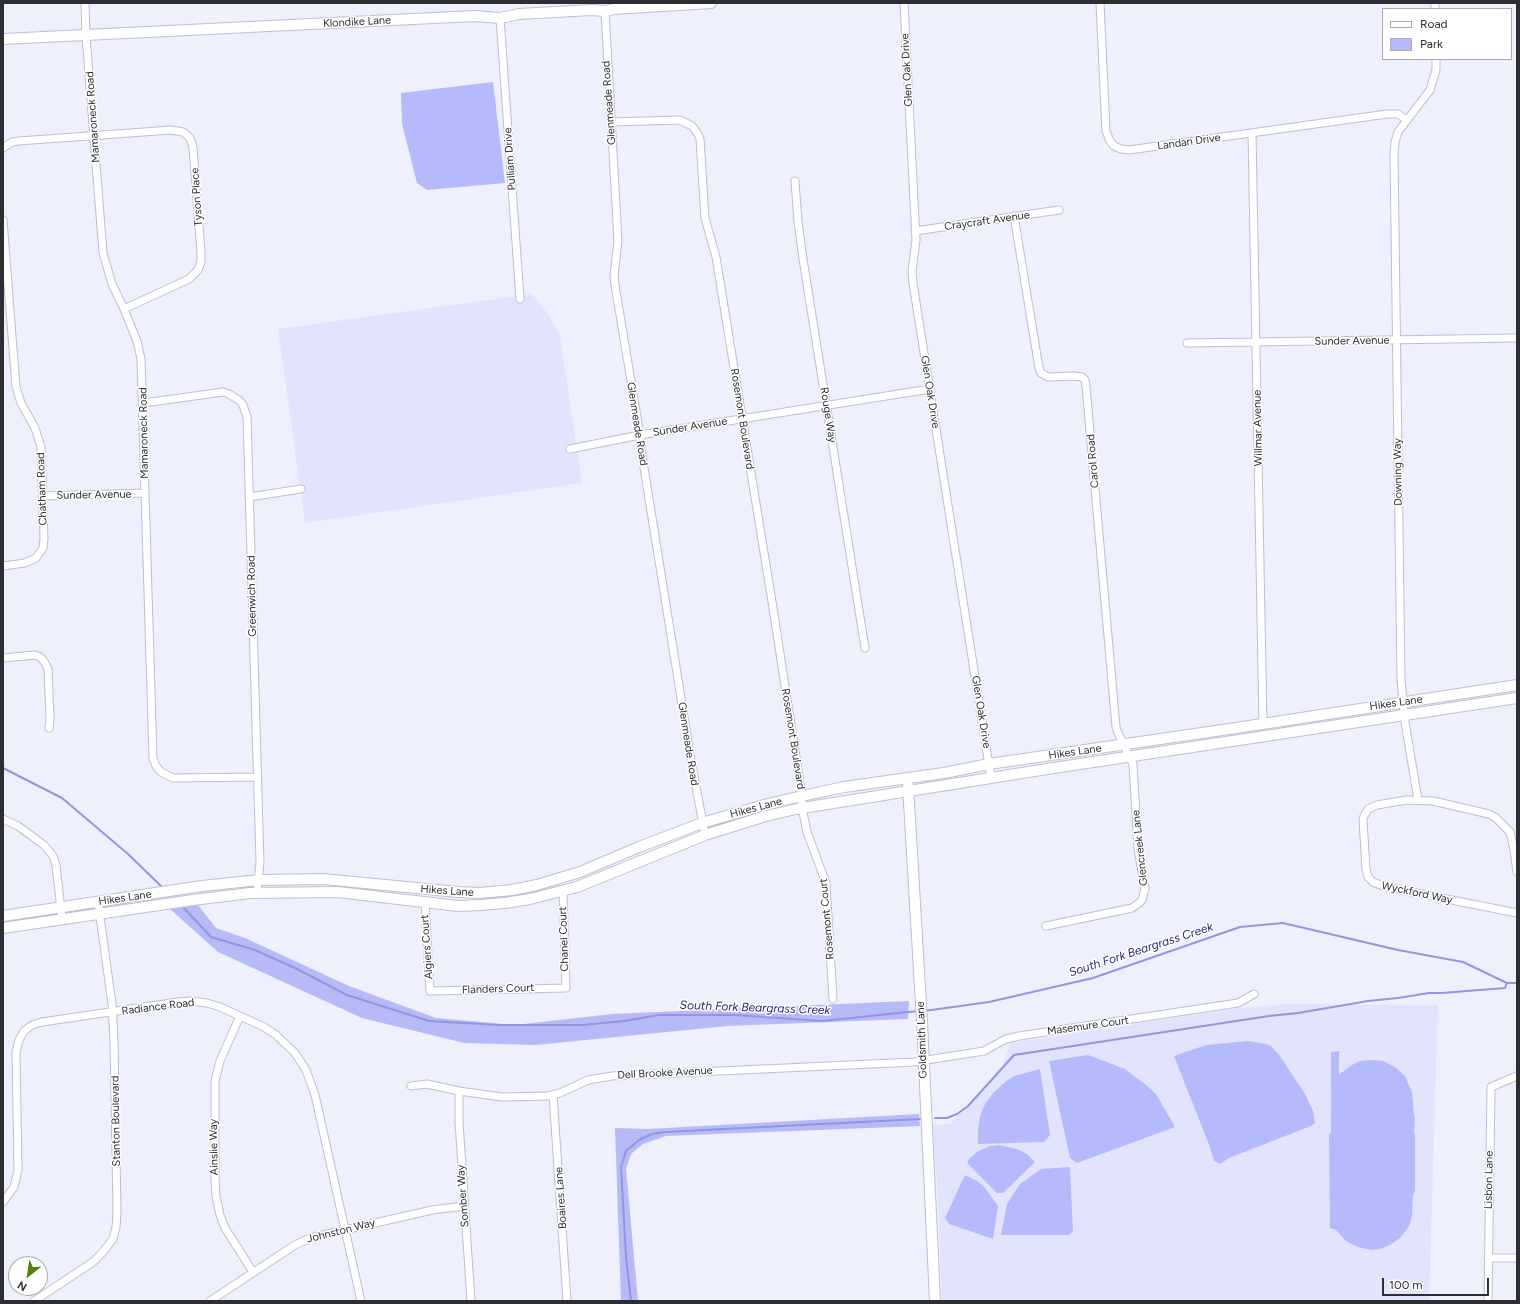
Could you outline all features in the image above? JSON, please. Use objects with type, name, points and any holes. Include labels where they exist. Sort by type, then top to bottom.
[{"type":"main road","name":"Klondike Lane","points":[[3,39],[475,16],[500,18],[519,14],[592,10],[605,11],[614,9],[711,3]]},
{"type":"main road","name":"Hikes Lane","points":[[3,916],[259,880],[323,879],[479,893],[512,890],[537,885],[580,872],[702,823],[764,805],[844,787],[908,779],[989,764],[1404,703],[1517,684]]},
{"type":"main road","name":"Hikes Lane","points":[[3,928],[170,903],[257,893],[338,892],[458,906],[530,899],[563,891],[604,877],[705,835],[766,816],[802,808],[1296,730],[1404,716],[1517,698]]},
{"type":"main road","name":"Goldsmith Lane","points":[[908,779],[922,1021],[935,1301]]},
{"type":"street","name":"Mamaroneck Road","points":[[85,3],[86,36],[103,253],[112,284],[140,348],[144,403],[152,750],[155,763],[161,772],[173,778],[257,777]]},
{"type":"street","name":"Glen Oak Drive","points":[[904,3],[916,240],[912,266],[913,283],[991,778]]},
{"type":"street","name":"Landan Drive","points":[[1100,3],[1106,131],[1110,141],[1114,146],[1121,150],[1387,114],[1398,114],[1408,120]]},
{"type":"street","name":"Glenmeade Road","points":[[605,11],[618,241],[614,275],[705,835]]},
{"type":"street","name":"Pulliam Drive","points":[[500,18],[520,300]]},
{"type":"street","name":"Downing Way","points":[[1418,800],[1412,772],[1404,716],[1401,680],[1394,154],[1398,132],[1430,90],[1436,70],[1436,60]]},
{"type":"street","name":"Rosemont Boulevard","points":[[612,122],[680,120],[692,126],[698,134],[705,218],[716,257],[802,796]]},
{"type":"street","name":"Tyson Place","points":[[94,135],[176,130],[183,132],[188,136],[193,147],[201,252],[201,262],[198,270],[190,279],[124,309]]},
{"type":"street","name":"Willmar Avenue","points":[[1252,133],[1263,724]]},
{"type":"street","points":[[3,148],[12,142],[94,135]]},
{"type":"street","name":"Rouge Way","points":[[795,181],[802,252],[865,648]]},
{"type":"street","name":"Craycraft Avenue","points":[[915,231],[1059,210]]},
{"type":"street","name":"Carol Road","points":[[1014,216],[1041,373],[1048,377],[1082,376],[1085,380],[1116,727],[1124,745]]},
{"type":"street","name":"Chatham Road","points":[[3,220],[16,387],[21,403],[40,440],[42,453],[44,545],[40,555],[31,561],[3,566]]},
{"type":"street","name":"Sunder Avenue","points":[[1187,343],[1517,338]]},
{"type":"street","name":"Sunder Avenue","points":[[570,449],[640,435],[930,389]]},
{"type":"street","name":"Greenwich Road","points":[[144,403],[220,392],[229,394],[240,401],[247,417],[260,862],[257,893]]},
{"type":"street","points":[[249,497],[300,489]]},
{"type":"street","name":"Sunder Avenue","points":[[43,496],[145,493]]},
{"type":"street","points":[[3,658],[35,655],[44,661],[48,670],[49,728]]},
{"type":"street","name":"Glencreek Lane","points":[[1046,926],[1132,908],[1139,904],[1142,900],[1145,889],[1138,849],[1133,764],[1124,745]]},
{"type":"street","name":"Rosemont Court","points":[[802,796],[802,808],[807,832],[826,883],[833,998]]},
{"type":"street","name":"Wyckford Way","points":[[1418,800],[1407,800],[1372,806],[1366,812],[1363,820],[1366,870],[1368,877],[1373,882],[1386,887],[1517,913]]},
{"type":"street","points":[[1418,800],[1433,801],[1489,814],[1496,818],[1508,830],[1511,836],[1517,872]]},
{"type":"street","points":[[3,819],[18,826],[44,845],[53,856],[56,865],[62,919]]},
{"type":"street","name":"Chanel Court","points":[[563,891],[566,988]]},
{"type":"street","name":"Stanton Boulevard","points":[[34,1301],[93,1262],[102,1254],[112,1239],[116,1227],[117,1204],[114,1040],[112,1012],[98,902]]},
{"type":"street","name":"Algiers Court","points":[[425,902],[430,991]]},
{"type":"street","name":"Flanders Court","points":[[430,991],[566,988]]},
{"type":"street","name":"Masemure Court","points":[[923,1061],[984,1051],[1006,1039],[1018,1036],[1238,1003],[1254,994]]},
{"type":"street","name":"Radiance Road","points":[[3,1202],[14,1187],[18,1170],[16,1052],[20,1037],[28,1027],[37,1023],[190,1001],[207,1003],[264,1027],[276,1035],[295,1054],[306,1070],[314,1095],[361,1301]]},
{"type":"street","name":"Ainslie Way","points":[[240,1016],[220,1061],[214,1081],[214,1178],[220,1215],[225,1228],[253,1272]]},
{"type":"street","name":"Dell Brooke Avenue","points":[[411,1086],[428,1084],[459,1091],[502,1097],[548,1096],[588,1080],[612,1076],[923,1061]]},
{"type":"street","name":"Lisbon Lane","points":[[1488,1301],[1491,1087],[1517,1076]]},
{"type":"street","name":"Somber Way","points":[[459,1091],[458,1122],[471,1301]]},
{"type":"street","name":"Boaires Lane","points":[[553,1095],[567,1301]]},
{"type":"street","name":"Johnston Way","points":[[210,1301],[302,1241],[345,1229],[432,1210],[464,1206]]},
{"type":"street","points":[[1488,1258],[1517,1258]]},
{"type":"shaded area","points":[[532,294],[548,314],[560,335],[582,483],[305,523],[278,329]]},
{"type":"shaded area","points":[[198,905],[216,928],[245,938],[349,986],[436,1018],[515,1025],[612,1014],[909,1001],[908,1019],[727,1026],[536,1045],[464,1043],[362,1018],[218,952],[170,909]]},
{"type":"shaded area","points":[[1286,1004],[1438,1005],[1429,1301],[942,1301],[937,1183],[932,1125],[950,1124],[1003,1067],[1010,1043],[1239,1008]]},
{"type":"shaded area","points":[[919,1114],[920,1126],[666,1136],[643,1144],[631,1154],[626,1169],[638,1301],[621,1301],[615,1128],[648,1129]]},
{"type":"green space","points":[[493,82],[505,183],[427,190],[417,183],[402,124],[401,93]]},
{"type":"green space","points":[[1248,1041],[1271,1046],[1280,1056],[1305,1094],[1313,1111],[1315,1123],[1311,1126],[1229,1158],[1220,1164],[1214,1161],[1210,1147],[1174,1056],[1206,1045]]},
{"type":"green space","points":[[1339,1051],[1339,1075],[1350,1066],[1360,1061],[1383,1061],[1395,1067],[1405,1076],[1412,1092],[1415,1118],[1415,1191],[1413,1195],[1412,1216],[1409,1226],[1400,1238],[1390,1245],[1380,1249],[1371,1250],[1358,1247],[1346,1241],[1336,1230],[1330,1228],[1329,1135],[1331,1133],[1331,1052]]},
{"type":"green space","points":[[1088,1055],[1125,1069],[1146,1085],[1156,1094],[1175,1127],[1077,1163],[1070,1158],[1049,1061]]},
{"type":"green space","points":[[1040,1069],[1050,1135],[1044,1142],[978,1144],[980,1116],[985,1104],[993,1093],[1014,1076]]},
{"type":"green space","points":[[999,1145],[1017,1149],[1027,1154],[1035,1162],[1003,1193],[997,1193],[967,1163],[969,1159],[977,1152],[990,1146]]},
{"type":"green space","points":[[1070,1167],[1073,1231],[1069,1235],[1001,1235],[1007,1204],[1020,1184],[1041,1169]]},
{"type":"green space","points":[[965,1175],[979,1182],[998,1206],[993,1239],[949,1224],[945,1218]]},
{"type":"waterway","name":"South Fork Beargrass Creek","points":[[3,768],[62,798],[128,854],[163,888]]},
{"type":"waterway","name":"South Fork Beargrass Creek","points":[[182,906],[211,937],[255,950],[297,969],[347,995],[429,1021],[499,1025],[583,1025],[624,1021],[659,1015],[734,1015],[822,1021],[918,1011]]},
{"type":"waterway","name":"South Fork Beargrass Creek","points":[[924,1011],[989,1002],[1093,978],[1240,927],[1283,923],[1398,950],[1463,962],[1507,983],[1517,983]]},
{"type":"waterway","points":[[935,1118],[947,1118],[957,1114],[968,1106],[1014,1055],[1269,1016],[1298,1013],[1368,1001],[1429,993],[1505,988],[1507,983]]},
{"type":"waterway","points":[[631,1301],[626,1257],[621,1167],[626,1151],[639,1140],[652,1134],[665,1132],[920,1119]]}]
